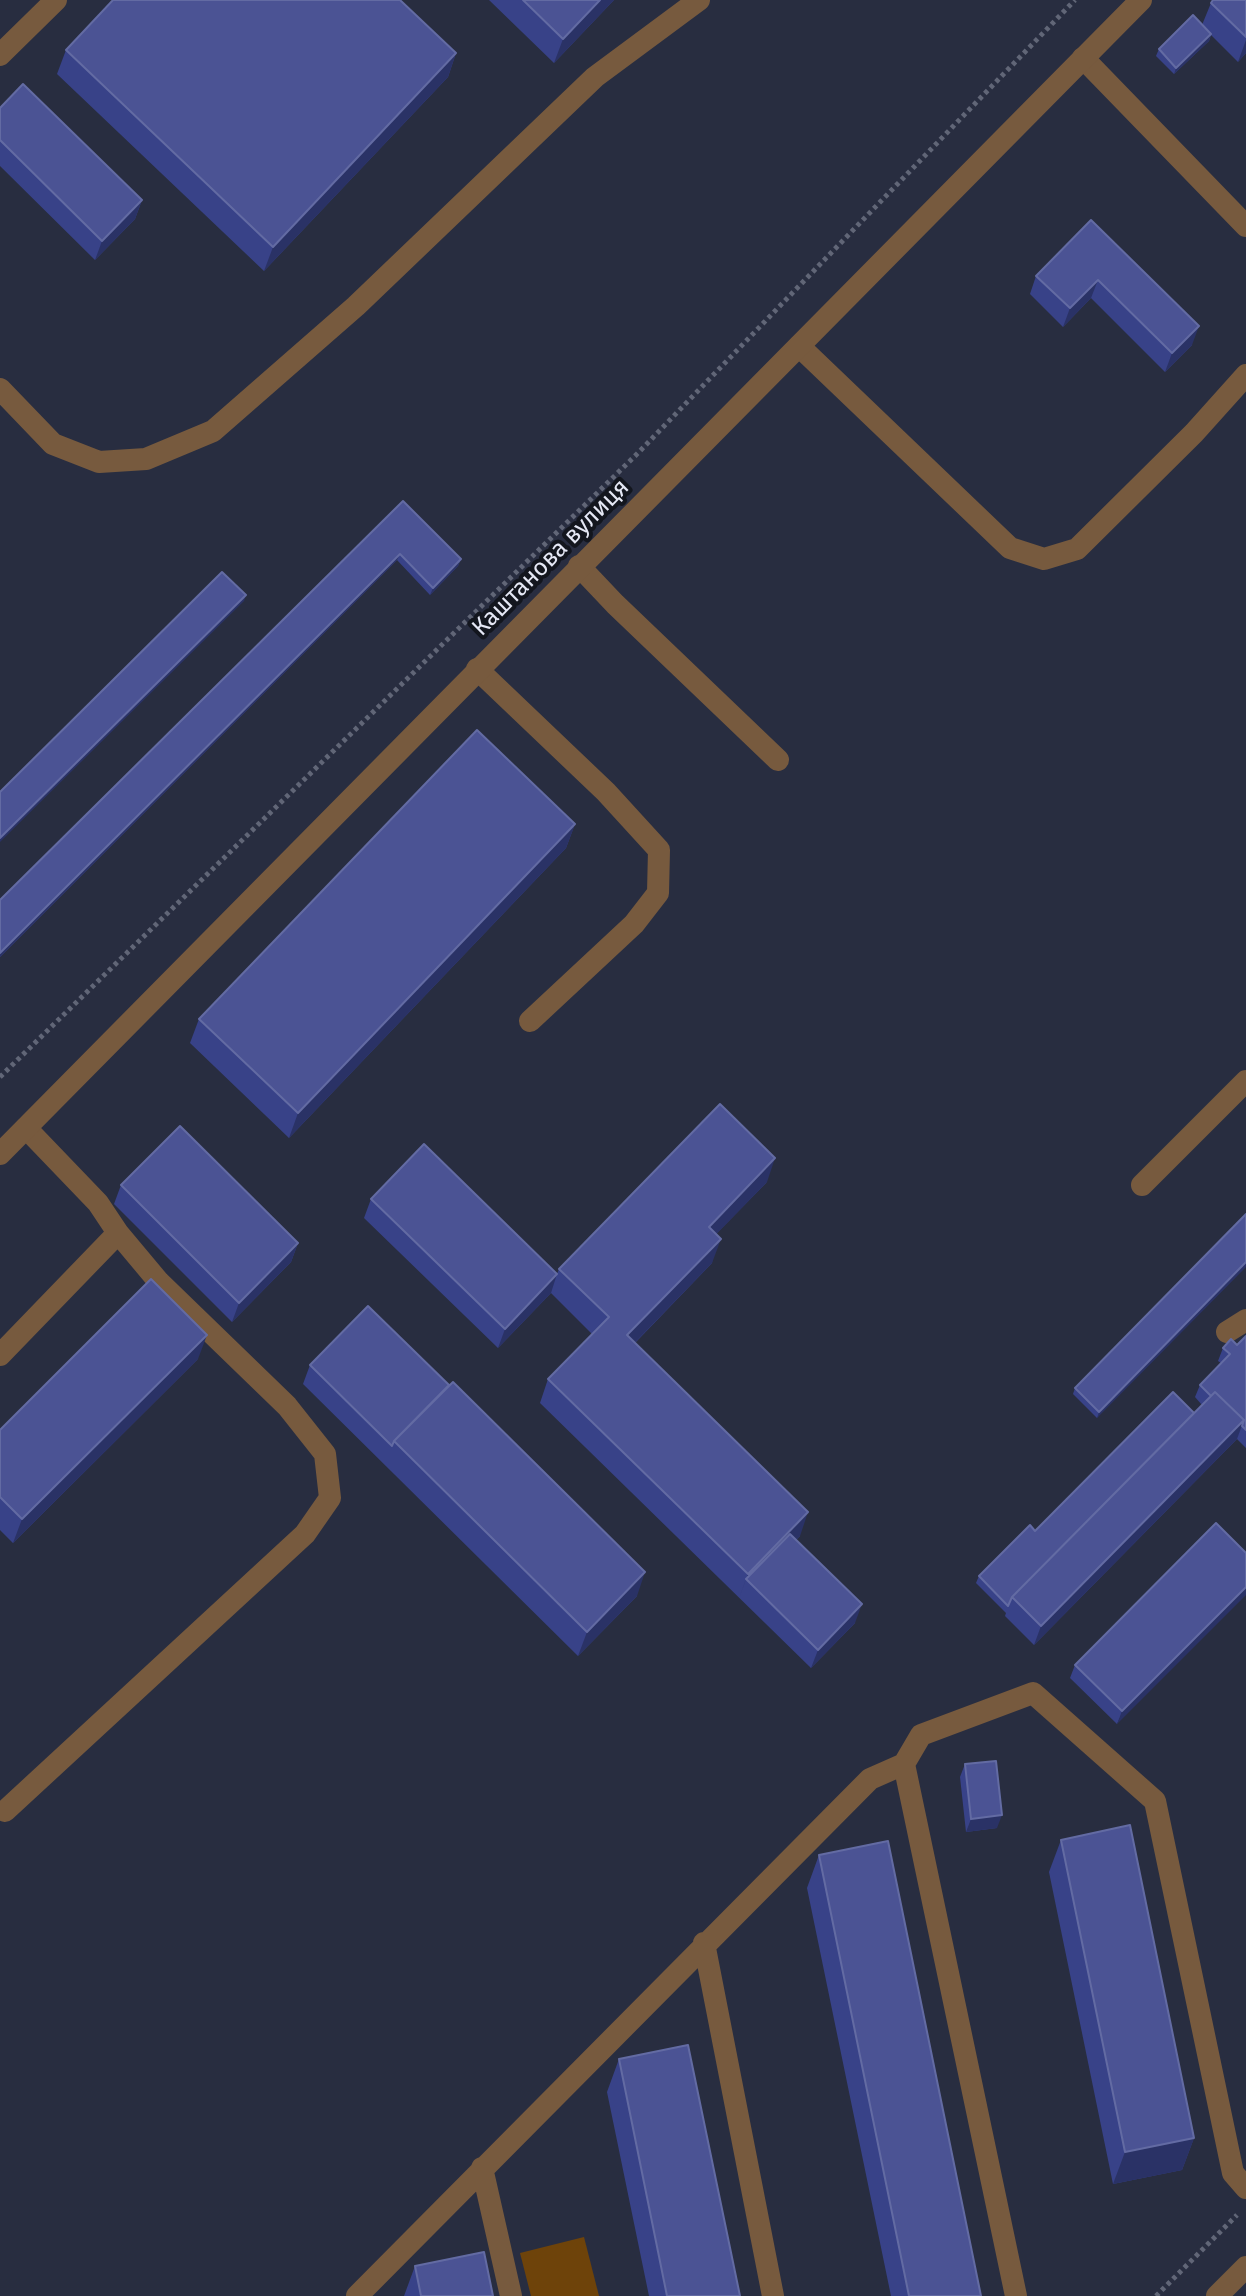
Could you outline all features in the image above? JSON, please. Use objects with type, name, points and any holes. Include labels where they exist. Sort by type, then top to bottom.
[{"type":"street","points":[[0,55],[56,0]]},
{"type":"street","points":[[0,389],[53,444],[99,462],[146,459],[213,431],[356,306],[595,77],[699,0]]},
{"type":"street","name":"Каштанова вулиця","points":[[0,1154],[1141,0]]},
{"type":"street","points":[[1083,58],[1246,226]]},
{"type":"street","points":[[799,346],[1010,548],[1044,559],[1077,549],[1194,433],[1246,375]]},
{"type":"street","points":[[579,566],[778,760]]},
{"type":"street","points":[[477,669],[606,792],[659,850],[658,893],[634,924],[530,1021]]},
{"type":"street","points":[[1142,1185],[1246,1081]]},
{"type":"street","points":[[5,1811],[305,1534],[330,1498],[325,1454],[287,1406],[159,1282],[118,1233],[98,1203],[26,1128]]},
{"type":"street","points":[[0,1355],[118,1233]]},
{"type":"street","points":[[357,2296],[870,1779],[904,1764],[921,1735],[1033,1693],[1155,1801],[1233,2173],[1246,2188]]},
{"type":"street","points":[[904,1764],[1016,2296]]},
{"type":"street","points":[[704,1943],[773,2296]]},
{"type":"street","points":[[482,2168],[511,2296]]},
{"type":"street","points":[[1217,2296],[1246,2267]]},
{"type":"path","points":[[0,1077],[638,453],[1075,0]]},
{"type":"path","points":[[1156,2296],[1246,2206]]},
{"type":"shaded area","points":[[584,2237],[599,2296],[531,2296],[520,2253]]},
{"type":"building","points":[[113,0],[400,0],[456,53],[273,247],[66,50]]},
{"type":"building","points":[[523,0],[600,0],[563,39]]},
{"type":"building","points":[[1213,0],[1246,0],[1246,37],[1211,3]]},
{"type":"building","points":[[1193,15],[1211,34],[1176,68],[1159,49]]},
{"type":"building","points":[[23,84],[142,200],[102,241],[0,140],[0,108]]},
{"type":"building","points":[[1091,220],[1199,326],[1172,353],[1098,280],[1070,308],[1036,276]]},
{"type":"building","points":[[403,501],[461,559],[433,588],[400,554],[0,953],[0,900]]},
{"type":"building","points":[[222,572],[246,595],[0,838],[0,792]]},
{"type":"building","points":[[477,730],[575,824],[298,1113],[199,1019]]},
{"type":"building","points":[[720,1104],[775,1158],[709,1227],[721,1239],[627,1335],[808,1512],[748,1574],[548,1379],[609,1317],[559,1269]]},
{"type":"building","points":[[180,1126],[298,1243],[239,1303],[121,1185]]},
{"type":"building","points":[[424,1144],[557,1274],[505,1329],[371,1199]]},
{"type":"building","points":[[1246,1214],[1246,1262],[1099,1412],[1075,1388]]},
{"type":"building","points":[[151,1279],[207,1335],[22,1519],[0,1497],[0,1430]]},
{"type":"building","points":[[368,1306],[449,1385],[392,1446],[310,1365]]},
{"type":"building","points":[[1246,1336],[1246,1430],[1242,1426],[1244,1420],[1215,1392],[1211,1396],[1200,1385],[1230,1354],[1223,1348],[1231,1339],[1237,1345]]},
{"type":"building","points":[[453,1382],[645,1572],[587,1632],[394,1441]]},
{"type":"building","points":[[1173,1392],[1194,1413],[1012,1597],[1008,1606],[979,1576],[1030,1525],[1035,1531]]},
{"type":"building","points":[[1215,1392],[1244,1420],[1041,1626],[1012,1597]]},
{"type":"building","points":[[1216,1523],[1246,1553],[1246,1587],[1122,1711],[1075,1665]]},
{"type":"building","points":[[790,1534],[862,1604],[818,1650],[746,1579]]},
{"type":"building","points":[[996,1761],[1002,1815],[971,1819],[965,1764]]},
{"type":"building","points":[[1130,1825],[1194,2138],[1125,2152],[1061,1840]]},
{"type":"building","points":[[888,1841],[981,2296],[909,2296],[819,1855]]},
{"type":"building","points":[[688,2045],[740,2296],[667,2296],[619,2059]]},
{"type":"building","points":[[484,2252],[493,2296],[421,2296],[415,2266]]}]
